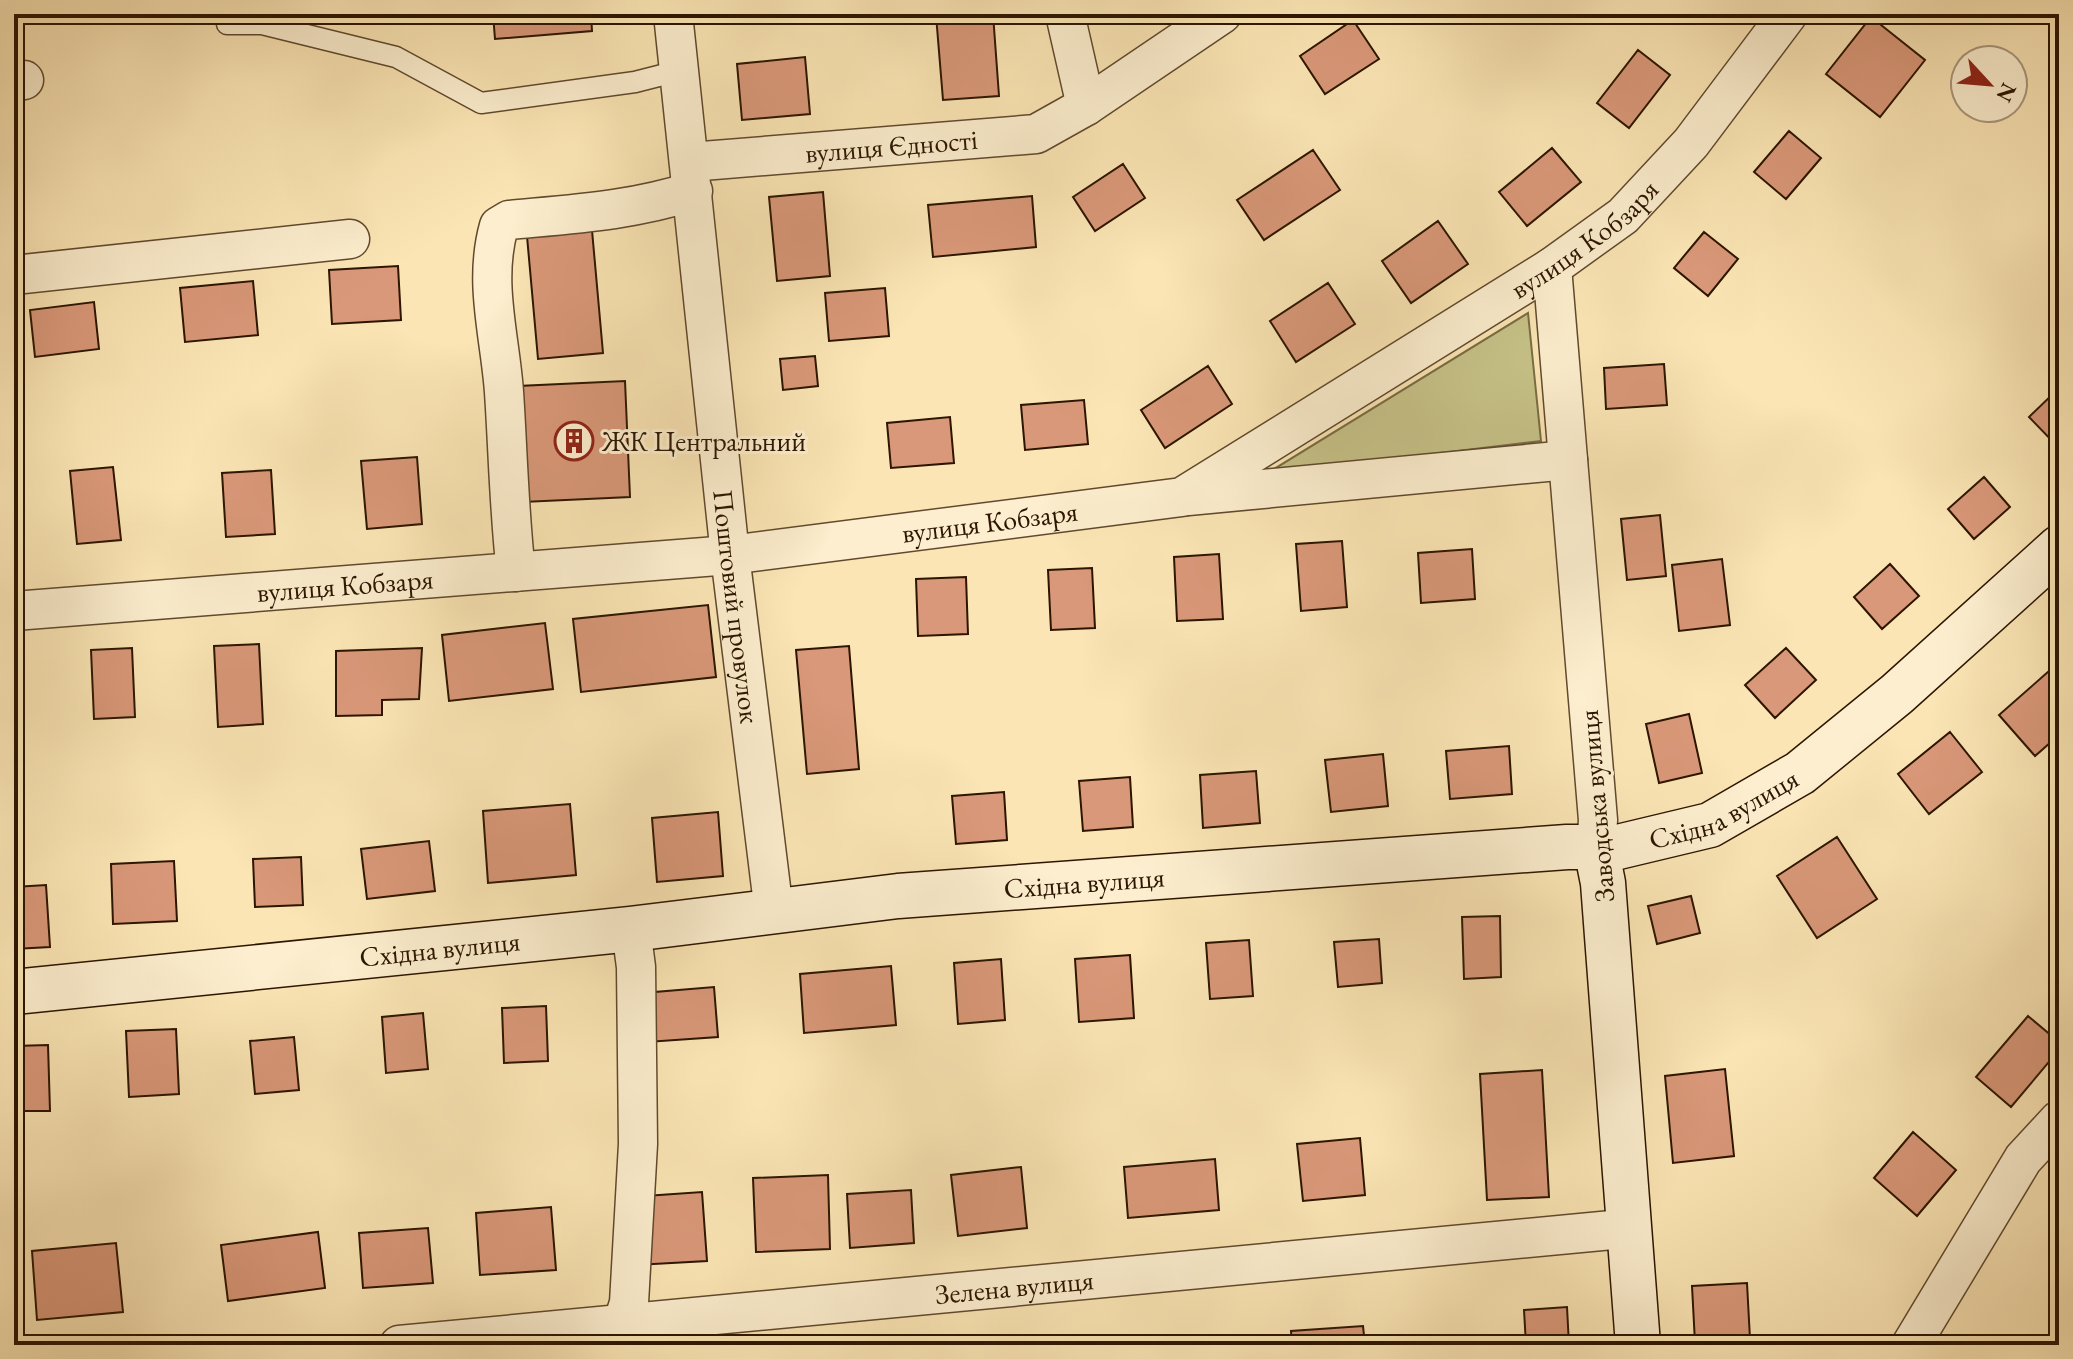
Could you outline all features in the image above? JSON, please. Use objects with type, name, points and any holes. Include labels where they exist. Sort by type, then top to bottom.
[{"type":"street","name":"Поштовий провулок","points":[[673,14],[730,555],[774,912]]},
{"type":"street","points":[[1065,14],[1086,106]]},
{"type":"street","name":"вулиця Єдності","points":[[516,572],[504,390],[493,312],[491,252],[499,226],[509,220],[640,206],[691,177],[1036,134],[1086,106],[1222,14]]},
{"type":"street","name":"вулиця Кобзаря","points":[[14,611],[730,555],[1182,497],[1552,267],[1623,216],[1691,143],[1788,14]]},
{"type":"street","points":[[14,275],[350,239]]},
{"type":"street","name":"Заводська вулиця","points":[[1552,267],[1638,1345]]},
{"type":"street","points":[[1182,497],[1568,460]]},
{"type":"street","name":"Східна вулиця","points":[[14,992],[631,929],[898,896],[1567,847],[1618,847],[1710,825],[1800,773],[1897,694],[2059,548]]},
{"type":"street","points":[[622,1325],[629,1303],[638,1144],[636,967],[631,929]]},
{"type":"street","points":[[1911,1345],[2023,1159],[2059,1120]]},
{"type":"street","name":"Зелена вулиця","points":[[399,1345],[1628,1231]]},
{"type":"lane","points":[[226,14],[227,24],[262,24],[396,57],[481,103],[635,82],[678,71]]},
{"type":"shaded area","points":[[1528,313],[1541,441],[1266,474]]},
{"type":"building","points":[[493,14],[591,14],[592,31],[495,39]]},
{"type":"building","points":[[993,14],[999,96],[943,100],[936,15]]},
{"type":"building","points":[[1871,17],[1925,60],[1880,117],[1826,74]]},
{"type":"building","points":[[1353,20],[1379,59],[1325,94],[1300,56]]},
{"type":"building","points":[[1638,50],[1670,75],[1629,128],[1597,103]]},
{"type":"building","points":[[805,57],[810,114],[742,120],[737,64]]},
{"type":"building","points":[[1789,131],[1821,158],[1786,199],[1754,172]]},
{"type":"building","points":[[1552,148],[1581,182],[1527,226],[1499,192]]},
{"type":"building","points":[[1313,150],[1340,190],[1264,240],[1237,200]]},
{"type":"building","points":[[1123,164],[1145,198],[1095,231],[1073,197]]},
{"type":"building","points":[[823,192],[830,276],[777,281],[769,197]]},
{"type":"building","points":[[1032,196],[1036,247],[933,257],[928,205]]},
{"type":"building","points":[[591,219],[603,353],[538,359],[526,225]]},
{"type":"building","points":[[1438,221],[1468,264],[1411,303],[1382,261]]},
{"type":"building","points":[[1704,232],[1738,259],[1708,296],[1674,268]]},
{"type":"building","points":[[398,266],[401,320],[332,324],[329,270]]},
{"type":"building","points":[[253,281],[258,335],[185,342],[180,288]]},
{"type":"building","points":[[1328,283],[1355,324],[1296,362],[1270,321]]},
{"type":"building","points":[[885,288],[889,336],[829,341],[825,293]]},
{"type":"building","points":[[94,302],[99,349],[35,357],[30,310]]},
{"type":"building","points":[[815,356],[818,386],[783,390],[780,359]]},
{"type":"building","points":[[1664,364],[1667,405],[1606,409],[1604,368]]},
{"type":"building","points":[[1208,366],[1232,404],[1165,448],[1141,410]]},
{"type":"building","name":"ЖК Центральний","points":[[625,381],[630,497],[523,502],[518,386]]},
{"type":"building","points":[[2059,388],[2059,448],[2029,417]]},
{"type":"building","points":[[1084,400],[1088,444],[1025,450],[1021,405]]},
{"type":"building","points":[[950,417],[954,463],[891,468],[887,423]]},
{"type":"building","points":[[417,457],[422,524],[367,529],[361,461]]},
{"type":"building","points":[[113,467],[121,540],[77,544],[70,471]]},
{"type":"building","points":[[271,470],[275,534],[226,537],[222,473]]},
{"type":"building","points":[[1984,477],[2010,507],[1974,539],[1948,509]]},
{"type":"building","points":[[1660,515],[1666,576],[1627,580],[1621,519]]},
{"type":"building","points":[[1342,541],[1347,607],[1301,611],[1296,544]]},
{"type":"building","points":[[1472,549],[1475,599],[1421,603],[1418,553]]},
{"type":"building","points":[[1219,554],[1223,619],[1177,621],[1174,557]]},
{"type":"building","points":[[1722,559],[1730,625],[1679,631],[1672,565]]},
{"type":"building","points":[[1890,564],[1919,596],[1882,629],[1854,597]]},
{"type":"building","points":[[1092,568],[1095,628],[1051,630],[1048,570]]},
{"type":"building","points":[[966,577],[968,634],[918,636],[916,579]]},
{"type":"building","points":[[708,605],[716,677],[581,692],[573,619]]},
{"type":"building","points":[[545,623],[553,689],[449,701],[442,635]]},
{"type":"building","points":[[259,644],[263,724],[218,727],[214,646]]},
{"type":"building","points":[[849,646],[859,769],[807,774],[796,650]]},
{"type":"building","points":[[132,648],[135,717],[94,719],[91,650]]},
{"type":"building","points":[[422,648],[419,699],[382,700],[382,715],[336,716],[336,651]]},
{"type":"building","points":[[1786,648],[1816,680],[1775,718],[1745,685]]},
{"type":"building","points":[[14,661],[19,661],[21,727],[14,727]]},
{"type":"building","points":[[2057,664],[2059,735],[2035,756],[1999,715]]},
{"type":"building","points":[[1689,714],[1702,773],[1659,783],[1646,724]]},
{"type":"building","points":[[1950,732],[1982,772],[1929,814],[1898,774]]},
{"type":"building","points":[[1509,746],[1512,794],[1450,799],[1446,751]]},
{"type":"building","points":[[1383,754],[1388,806],[1331,812],[1325,760]]},
{"type":"building","points":[[1256,771],[1260,823],[1203,828],[1200,775]]},
{"type":"building","points":[[1130,777],[1133,827],[1083,831],[1079,781]]},
{"type":"building","points":[[1004,792],[1007,840],[956,844],[952,796]]},
{"type":"building","points":[[570,804],[576,875],[488,883],[483,811]]},
{"type":"building","points":[[718,812],[723,876],[657,882],[652,818]]},
{"type":"building","points":[[1837,837],[1877,899],[1817,938],[1777,876]]},
{"type":"building","points":[[429,841],[435,891],[367,899],[361,849]]},
{"type":"building","points":[[301,857],[303,905],[255,907],[253,859]]},
{"type":"building","points":[[174,861],[177,921],[113,924],[111,864]]},
{"type":"building","points":[[46,885],[50,947],[14,949],[14,887]]},
{"type":"building","points":[[1691,896],[1700,933],[1657,944],[1648,906]]},
{"type":"building","points":[[1500,916],[1501,977],[1464,979],[1462,917]]},
{"type":"building","points":[[1379,939],[1382,983],[1338,987],[1334,942]]},
{"type":"building","points":[[1249,940],[1253,996],[1210,999],[1206,943]]},
{"type":"building","points":[[1130,955],[1134,1018],[1079,1022],[1075,959]]},
{"type":"building","points":[[1001,959],[1005,1020],[958,1024],[954,963]]},
{"type":"building","points":[[891,966],[896,1025],[804,1033],[800,974]]},
{"type":"building","points":[[714,987],[718,1037],[647,1042],[643,993]]},
{"type":"building","points":[[546,1006],[548,1061],[504,1063],[502,1008]]},
{"type":"building","points":[[423,1013],[428,1069],[386,1073],[382,1017]]},
{"type":"building","points":[[2028,1016],[2059,1042],[2059,1050],[2011,1107],[1976,1077]]},
{"type":"building","points":[[176,1029],[179,1094],[129,1097],[126,1031]]},
{"type":"building","points":[[294,1037],[299,1090],[255,1094],[250,1041]]},
{"type":"building","points":[[48,1045],[50,1111],[14,1111],[14,1046]]},
{"type":"building","points":[[1725,1069],[1734,1156],[1673,1163],[1665,1076]]},
{"type":"building","points":[[1542,1070],[1549,1197],[1487,1200],[1480,1074]]},
{"type":"building","points":[[1913,1132],[1956,1170],[1917,1216],[1874,1178]]},
{"type":"building","points":[[1360,1138],[1365,1195],[1303,1201],[1297,1144]]},
{"type":"building","points":[[1215,1159],[1219,1210],[1128,1218],[1124,1167]]},
{"type":"building","points":[[1021,1167],[1027,1228],[958,1236],[951,1175]]},
{"type":"building","points":[[828,1175],[830,1249],[756,1252],[753,1178]]},
{"type":"building","points":[[911,1190],[914,1243],[850,1248],[847,1194]]},
{"type":"building","points":[[702,1192],[707,1261],[636,1265],[631,1197]]},
{"type":"building","points":[[551,1207],[556,1270],[480,1275],[476,1213]]},
{"type":"building","points":[[428,1228],[433,1283],[363,1288],[359,1233]]},
{"type":"building","points":[[318,1232],[325,1288],[228,1301],[221,1245]]},
{"type":"building","points":[[116,1243],[123,1312],[37,1320],[32,1251]]},
{"type":"building","points":[[1747,1283],[1750,1339],[1695,1343],[1692,1286]]},
{"type":"building","points":[[1567,1307],[1569,1345],[1526,1345],[1524,1310]]},
{"type":"building","points":[[1363,1326],[1365,1345],[1292,1345],[1291,1331]]},
{"type":"place","name":"ЖК Центральний","points":[[574,441]]}]
